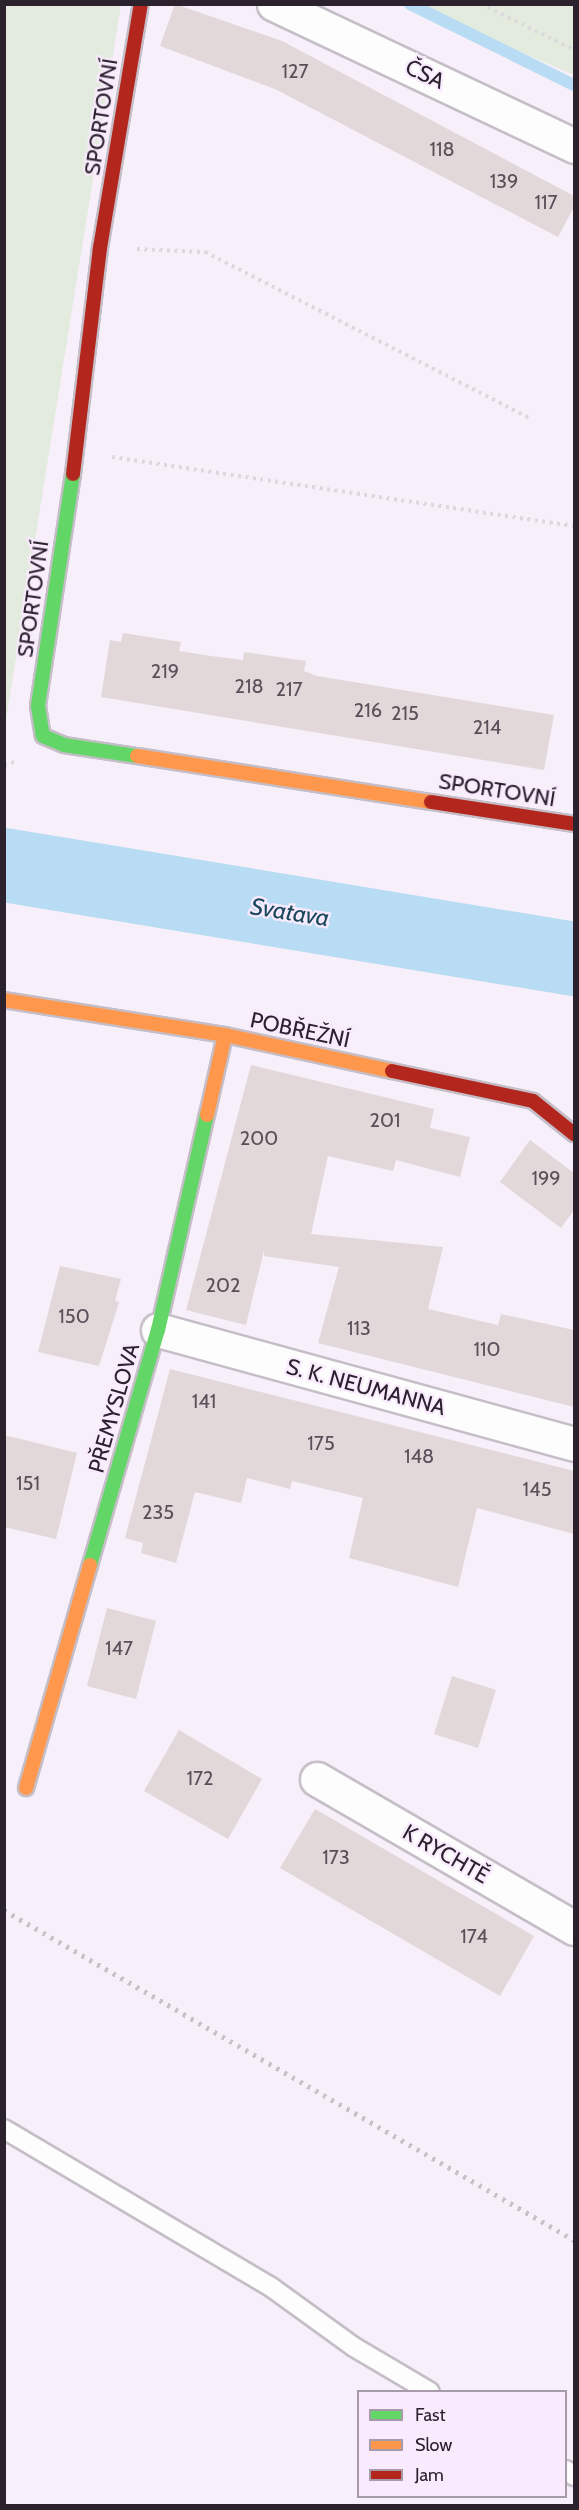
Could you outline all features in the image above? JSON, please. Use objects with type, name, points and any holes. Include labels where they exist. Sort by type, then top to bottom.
[{"type":"street","name":"SPORTOVNÍ","points":[[141,4],[100,248],[76,452],[38,706],[43,736],[64,745],[574,824]]},
{"type":"street","name":"ČSA","points":[[274,4],[574,146]]},
{"type":"street","name":"POBŘEŽNÍ","points":[[4,1000],[225,1035],[533,1101],[574,1134]]},
{"type":"street","name":"PŘEMYSLOVA","points":[[26,1788],[158,1330],[225,1035]]},
{"type":"street","name":"S. K. NEUMANNA","points":[[158,1330],[574,1444]]},
{"type":"street","name":"K RYCHTĚ","points":[[317,1779],[574,1928]]},
{"type":"lane","points":[[4,2129],[271,2288],[354,2347],[428,2390]]},
{"type":"path","points":[[481,4],[574,50]]},
{"type":"path","points":[[100,248],[205,252],[532,419]]},
{"type":"path","points":[[76,452],[574,526]]},
{"type":"shaded area","points":[[4,5],[121,5],[5,726]]},
{"type":"shaded area","points":[[412,5],[574,5],[574,75]]},
{"type":"building","points":[[175,4],[282,41],[574,196],[574,207],[558,237],[275,89],[160,46]]},
{"type":"building","points":[[123,633],[181,642],[179,651],[243,660],[244,652],[306,661],[304,671],[317,676],[554,715],[544,770],[101,697],[110,640],[121,642]]},
{"type":"building","points":[[251,1065],[434,1109],[430,1128],[470,1137],[460,1177],[396,1160],[393,1171],[328,1156],[311,1234],[443,1247],[428,1309],[498,1325],[501,1314],[574,1330],[574,1407],[318,1343],[339,1267],[264,1256],[264,1250],[246,1325],[186,1310]]},
{"type":"building","points":[[530,1140],[574,1173],[574,1210],[561,1228],[500,1182]]},
{"type":"building","points":[[60,1266],[121,1279],[115,1301],[119,1302],[99,1366],[38,1352]]},
{"type":"building","points":[[170,1369],[574,1471],[574,1534],[477,1508],[458,1587],[349,1558],[363,1498],[292,1481],[290,1489],[247,1478],[241,1503],[195,1492],[176,1563],[141,1553],[143,1543],[125,1538]]},
{"type":"building","points":[[4,1435],[77,1453],[56,1539],[4,1527]]},
{"type":"building","points":[[107,1608],[156,1621],[136,1699],[87,1686]]},
{"type":"building","points":[[452,1676],[496,1690],[478,1748],[434,1734]]},
{"type":"building","points":[[179,1730],[262,1779],[228,1839],[144,1791]]},
{"type":"building","points":[[315,1809],[534,1936],[500,1996],[280,1868]]},
{"type":"waterway","points":[[410,4],[574,85]]},
{"type":"waterway","name":"Svatava","points":[[4,865],[574,959]]},
{"type":"railway","points":[[4,1910],[574,2240]]},
{"type":"traffic: fast","points":[[73,474],[38,706],[43,736],[64,745],[137,756]]},
{"type":"traffic: fast","points":[[90,1565],[158,1330],[207,1115]]},
{"type":"traffic: slow","points":[[137,756],[431,802]]},
{"type":"traffic: slow","points":[[4,1000],[225,1035],[392,1071]]},
{"type":"traffic: slow","points":[[207,1115],[225,1035]]},
{"type":"traffic: slow","points":[[26,1788],[90,1565]]},
{"type":"traffic: jam","points":[[73,474],[100,248],[141,4]]},
{"type":"traffic: jam","points":[[431,802],[574,824]]},
{"type":"traffic: jam","points":[[392,1071],[533,1101],[574,1134]]}]
